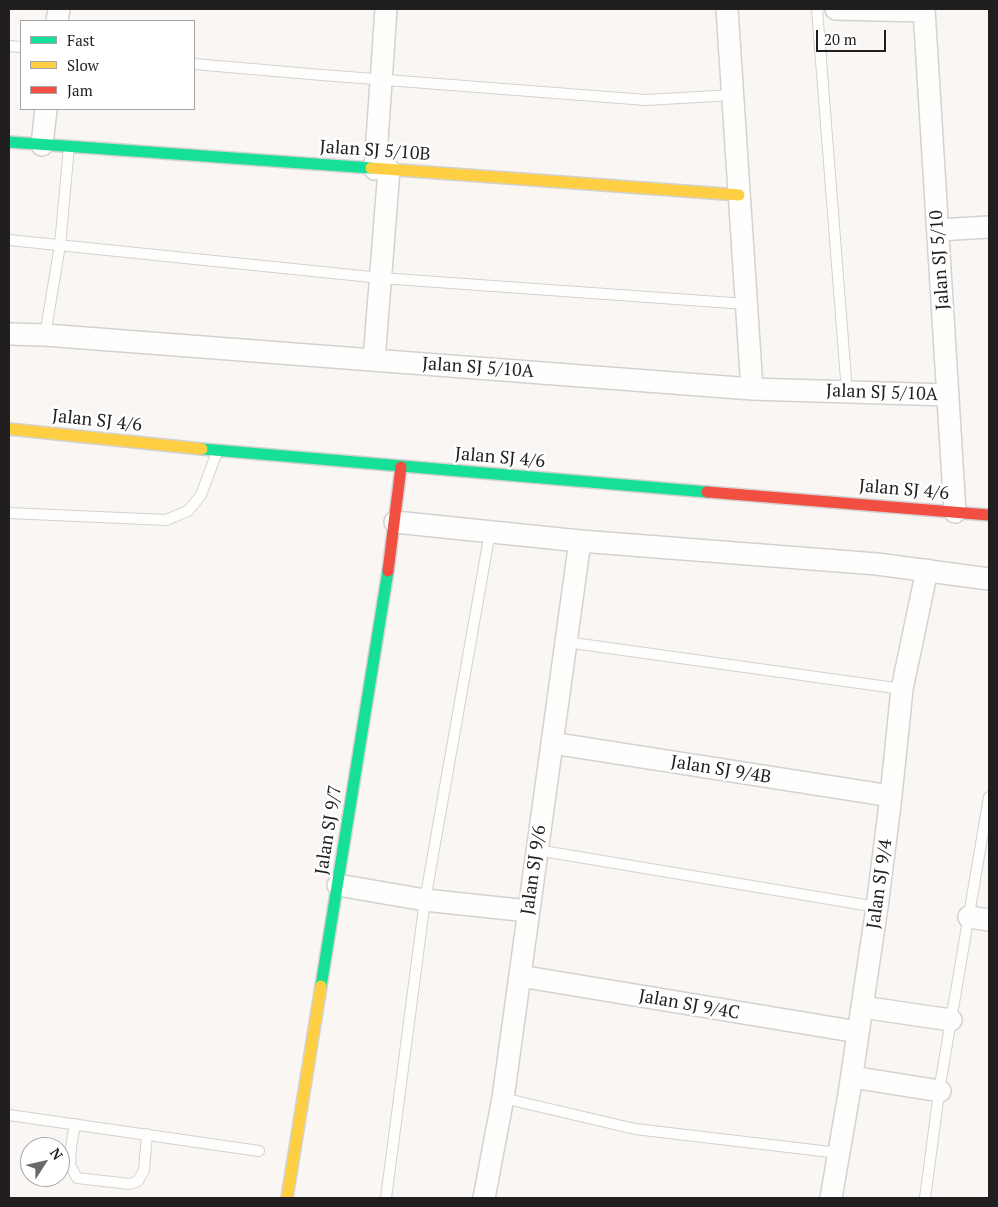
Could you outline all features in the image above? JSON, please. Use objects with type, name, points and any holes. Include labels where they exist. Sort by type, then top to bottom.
[{"type":"street","points":[[374,360],[381,278],[381,79],[386,9]]},
{"type":"street","points":[[727,9],[752,389]]},
{"type":"street","points":[[836,9],[924,10]]},
{"type":"street","name":"Jalan SJ 5/10","points":[[924,10],[955,512]]},
{"type":"street","points":[[42,144],[46,110]]},
{"type":"street","name":"Jalan SJ 5/10B","points":[[9,142],[739,195]]},
{"type":"street","points":[[938,230],[989,227]]},
{"type":"street","name":"Jalan SJ 5/10A","points":[[9,334],[45,335],[752,389],[948,395]]},
{"type":"street","name":"Jalan SJ 4/6","points":[[9,428],[217,451],[989,515]]},
{"type":"street","name":"Jalan SJ 9/7","points":[[287,1198],[390,566],[401,467]]},
{"type":"street","points":[[395,522],[580,541],[868,564],[989,579]]},
{"type":"street","name":"Jalan SJ 9/6","points":[[484,1198],[503,1098],[580,541]]},
{"type":"street","name":"Jalan SJ 9/4","points":[[832,1198],[877,907],[902,689],[927,570]]},
{"type":"street","name":"Jalan SJ 9/4B","points":[[552,743],[891,796]]},
{"type":"street","points":[[338,885],[425,900],[528,911]]},
{"type":"street","name":"Jalan SJ 9/4C","points":[[520,976],[858,1032]]},
{"type":"street","points":[[862,1007],[951,1020]]},
{"type":"street","points":[[852,1077],[940,1091]]},
{"type":"lane","points":[[817,9],[847,392]]},
{"type":"lane","points":[[195,64],[646,100],[732,95]]},
{"type":"lane","points":[[45,335],[60,245],[70,147]]},
{"type":"lane","points":[[9,240],[381,278],[746,304]]},
{"type":"lane","points":[[9,512],[166,520],[188,510],[201,495],[217,451]]},
{"type":"lane","points":[[386,1198],[425,900],[490,532]]},
{"type":"lane","points":[[566,642],[902,689]]},
{"type":"lane","points":[[925,1198],[951,1020],[979,918],[989,797]]},
{"type":"lane","points":[[537,850],[877,907]]},
{"type":"lane","points":[[503,1098],[635,1129],[839,1153]]},
{"type":"lane","points":[[9,1115],[259,1151]]},
{"type":"lane","points":[[75,1124],[70,1165],[77,1178],[130,1184],[138,1181],[144,1170],[148,1134]]},
{"type":"traffic: fast","points":[[9,142],[371,168]]},
{"type":"traffic: fast","points":[[202,449],[707,492]]},
{"type":"traffic: fast","points":[[321,986],[388,571]]},
{"type":"traffic: slow","points":[[371,168],[739,195]]},
{"type":"traffic: slow","points":[[9,429],[202,449]]},
{"type":"traffic: slow","points":[[287,1198],[321,986]]},
{"type":"traffic: jam","points":[[388,571],[401,467]]},
{"type":"traffic: jam","points":[[707,492],[989,515]]}]
